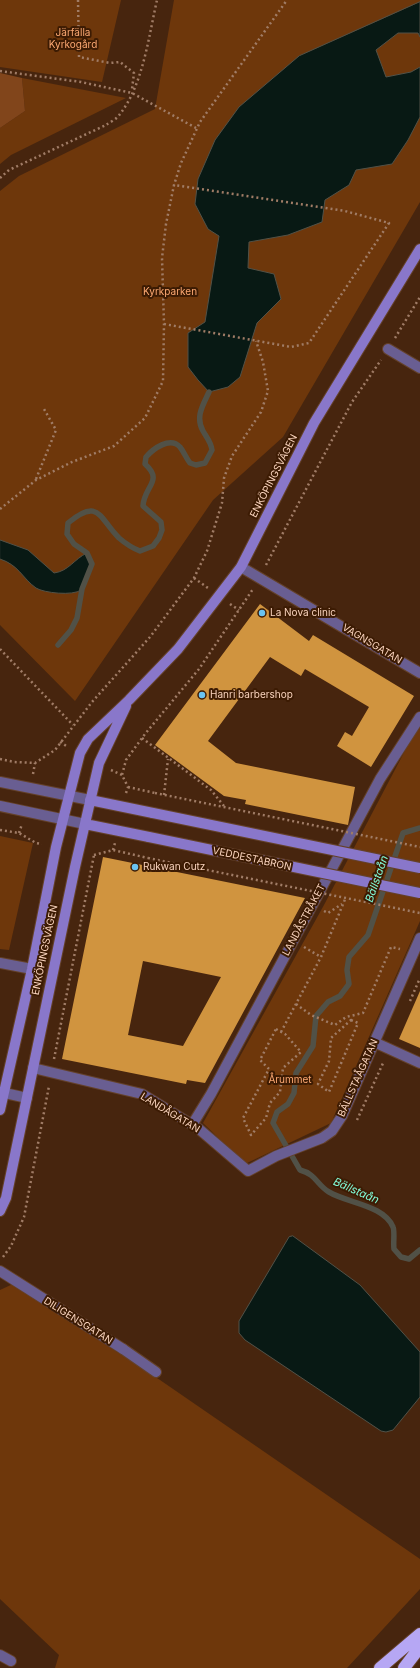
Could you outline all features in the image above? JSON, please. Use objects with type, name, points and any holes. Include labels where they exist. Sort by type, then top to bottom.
[{"type":"highway","points":[[380,1668],[420,1634]]},
{"type":"highway","points":[[404,1668],[420,1648]]},
{"type":"street","name":"ENKÖPINGSVÄGEN","points":[[0,1110],[2,1092],[32,969],[56,847],[80,753],[88,739],[129,700],[178,649],[241,566],[314,424],[420,249]]},
{"type":"street","points":[[388,349],[420,368]]},
{"type":"street","name":"VAGNSGATAN","points":[[241,566],[420,673]]},
{"type":"street","name":"ENKÖPINGSVÄGEN","points":[[0,1211],[6,1198],[90,800],[100,760],[129,700]]},
{"type":"street","name":"LANDÅSTRÅKET","points":[[192,1125],[211,1094],[380,778],[420,717]]},
{"type":"street","points":[[0,782],[420,868]]},
{"type":"street","points":[[0,806],[85,824]]},
{"type":"street","name":"VEDDESTABRON","points":[[85,824],[420,893]]},
{"type":"street","name":"BÄLLSTAÅGATAN","points":[[248,1171],[276,1156],[322,1138],[332,1131],[342,1116],[420,938]]},
{"type":"street","points":[[0,963],[32,969]]},
{"type":"street","points":[[374,1042],[420,1064]]},
{"type":"street","name":"LANDÅGATAN","points":[[33,1068],[142,1094],[199,1129],[248,1171]]},
{"type":"street","points":[[2,1092],[27,1098]]},
{"type":"street","name":"DILIGENSGATAN","points":[[0,1271],[123,1349],[156,1372]]},
{"type":"street","points":[[0,1655],[11,1661]]},
{"type":"path","points":[[78,0],[79,57],[110,63],[120,62],[134,73],[132,93]]},
{"type":"path","points":[[0,178],[9,170],[106,125],[120,115],[132,93],[140,72],[157,0]]},
{"type":"path","points":[[0,509],[36,480],[72,462],[114,446],[145,418],[163,380],[164,324],[162,258],[166,224],[174,185],[181,163],[196,128],[287,0]]},
{"type":"path","points":[[0,71],[81,82],[132,93],[196,128]]},
{"type":"path","points":[[164,324],[291,346],[309,343],[389,223],[344,211],[174,185]]},
{"type":"path","points":[[400,329],[420,297]]},
{"type":"path","points":[[0,759],[14,762],[35,763],[55,750],[73,725],[150,637],[194,578],[207,551],[222,503],[224,478],[232,456],[262,412],[268,392],[263,362],[256,340]]},
{"type":"path","points":[[374,370],[352,402],[251,593],[199,669],[142,738],[126,760],[122,775],[128,787],[420,847]]},
{"type":"path","points":[[36,480],[56,430],[44,409]]},
{"type":"path","points":[[0,649],[73,725]]},
{"type":"path","points":[[142,738],[211,790],[224,806]]},
{"type":"path","points":[[164,795],[168,759]]},
{"type":"path","points":[[0,830],[19,833],[36,843],[42,844]]},
{"type":"path","points":[[94,855],[113,850],[420,913]]},
{"type":"path","points":[[281,1032],[321,957],[346,897]]},
{"type":"path","points":[[328,913],[343,904]]},
{"type":"path","points":[[296,1004],[310,1015],[335,1025],[346,1017],[363,1014],[391,947],[403,950]]},
{"type":"path","points":[[351,1020],[358,1023],[329,1092],[318,1084],[329,1061],[331,1038],[351,1020]]},
{"type":"path","points":[[276,1030],[281,1032],[285,1034],[301,1052],[283,1068],[280,1092],[270,1103],[266,1118],[251,1135],[243,1118],[269,1069],[260,1060],[276,1030]]},
{"type":"green space","name":"Järfälla Kyrkogård","points":[[0,0],[121,0],[102,82],[0,67]]},
{"type":"green space","name":"Kyrkparken","points":[[174,0],[420,0],[420,202],[283,437],[213,500],[75,701],[0,625],[0,191],[19,176],[155,109]]},
{"type":"green space","points":[[22,78],[126,98],[11,155],[0,164],[0,128],[25,111]]},
{"type":"green space","name":"Årummet","points":[[420,722],[420,921],[331,1123],[245,1164],[203,1123],[324,905]]},
{"type":"green space","points":[[0,836],[33,843],[9,950],[0,949]]},
{"type":"green space","points":[[13,1284],[160,1380],[420,1559],[420,1589],[347,1668],[55,1668],[59,1655],[0,1599],[0,1290]]},
{"type":"shaded area","points":[[420,2],[420,37],[418,33],[398,33],[376,50],[386,77],[411,72],[420,67],[420,117],[408,140],[392,164],[356,170],[349,185],[325,200],[322,222],[288,235],[249,242],[248,268],[274,274],[281,299],[257,323],[240,377],[228,387],[209,392],[188,367],[188,333],[205,322],[219,236],[208,229],[195,204],[198,179],[215,140],[239,107],[299,56]]},
{"type":"shaded area","points":[[0,73],[22,78],[25,111],[0,128]]},
{"type":"shaded area","points":[[0,540],[28,550],[54,573],[64,570],[78,558],[87,553],[92,564],[85,585],[81,590],[72,593],[58,593],[36,588],[16,568],[0,559]]},
{"type":"shaded area","points":[[293,1236],[360,1285],[420,1352],[420,1397],[393,1430],[386,1432],[381,1431],[245,1340],[239,1333],[239,1321],[289,1237]]},
{"type":"building","points":[[260,604],[309,641],[313,635],[414,696],[371,767],[337,746],[345,732],[352,736],[369,707],[305,669],[301,676],[270,657],[208,741],[236,763],[355,787],[348,825],[245,804],[246,800],[224,796],[155,745]]},
{"type":"building","points":[[103,857],[305,898],[205,1083],[187,1080],[186,1084],[62,1059]],"holes":[[[143,961],[221,977],[183,1046],[128,1035]]]},
{"type":"building","points":[[420,991],[420,1048],[399,1039]]},
{"type":"waterway","points":[[58,645],[71,630],[77,618],[82,589],[92,564],[87,553],[74,544],[67,534],[68,523],[78,515],[92,511],[98,513],[112,531],[132,547],[140,551],[153,546],[159,538],[162,530],[161,522],[143,506],[146,493],[152,484],[153,479],[153,475],[145,464],[146,457],[157,447],[171,443],[180,447],[190,463],[196,465],[205,463],[212,450],[210,442],[201,426],[200,416],[202,406],[209,392]]},
{"type":"waterway","name":"Bällstaån","points":[[420,828],[403,833],[368,935],[349,957],[347,970],[349,984],[340,996],[328,1002],[316,1016],[313,1046],[296,1073],[294,1093],[288,1104],[277,1112],[273,1123],[300,1170],[310,1174],[329,1192],[374,1209],[382,1214],[393,1227],[394,1249],[401,1257],[409,1259],[420,1250]]},
{"type":"place","name":"La Nova clinic","points":[[262,613]]},
{"type":"place","name":"Hanri barbershop","points":[[202,695]]},
{"type":"place","name":"Rukwan Cutz","points":[[135,867]]}]
